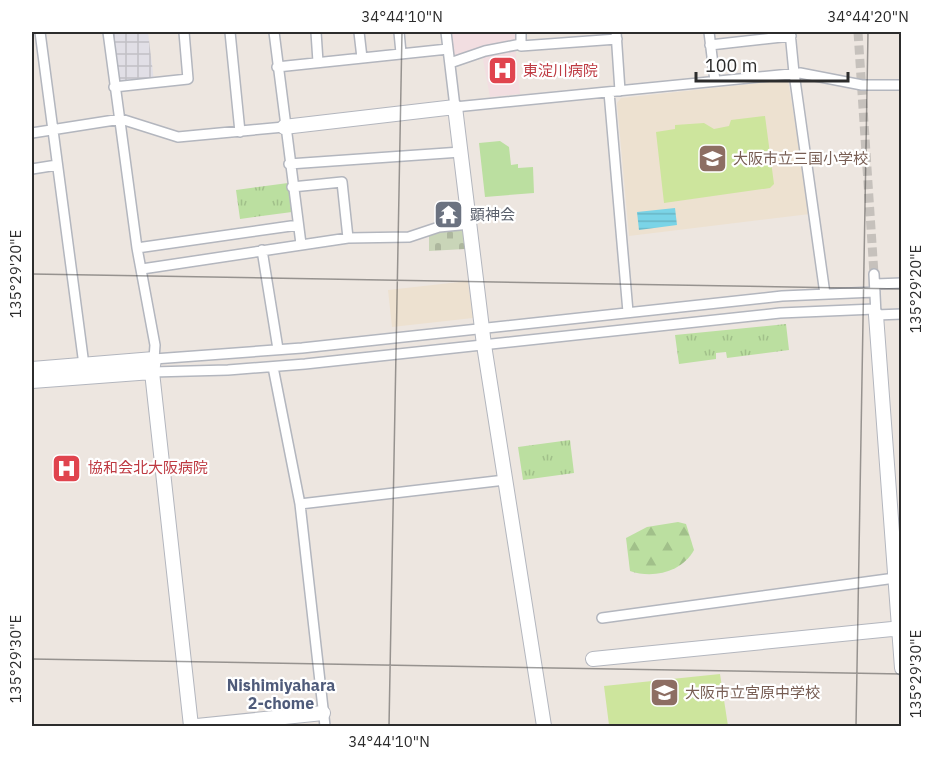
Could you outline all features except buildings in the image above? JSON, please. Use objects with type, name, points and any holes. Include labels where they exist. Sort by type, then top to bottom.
[{"type":"street","points":[[39,32],[84,364]]},
{"type":"street","points":[[108,32],[137,248],[155,345],[153,365],[191,726]]},
{"type":"street","points":[[114,87],[188,79],[184,32]]},
{"type":"street","points":[[230,32],[240,132]]},
{"type":"street","points":[[274,32],[284,127],[301,244]]},
{"type":"street","points":[[316,32],[318,62]]},
{"type":"street","points":[[359,32],[362,58]]},
{"type":"street","points":[[399,32],[401,53]]},
{"type":"street","points":[[446,32],[481,327],[544,726]]},
{"type":"street","points":[[521,32],[521,44]]},
{"type":"street","points":[[709,32],[715,81]]},
{"type":"street","points":[[710,45],[747,36],[791,34],[794,73],[824,294],[824,311]]},
{"type":"street","points":[[450,63],[485,51],[521,44],[521,46],[616,35],[620,91]]},
{"type":"street","points":[[277,67],[448,48]]},
{"type":"street","points":[[32,133],[118,119],[130,120],[178,137],[794,73],[862,85],[902,85]]},
{"type":"street","points":[[609,92],[628,329]]},
{"type":"street","points":[[289,164],[461,152]]},
{"type":"street","points":[[32,169],[57,165]]},
{"type":"street","points":[[292,187],[342,182],[348,238]]},
{"type":"street","points":[[142,269],[348,238],[409,237],[439,227],[470,224]]},
{"type":"street","points":[[137,248],[298,225]]},
{"type":"street","points":[[262,250],[278,349]]},
{"type":"street","points":[[32,381],[278,349],[627,312],[824,294],[875,284],[902,283]]},
{"type":"street","points":[[875,284],[887,474],[897,542],[895,578],[902,668]]},
{"type":"street","points":[[739,301],[744,312],[741,318]]},
{"type":"street","points":[[32,369],[84,364],[273,367],[628,329],[824,311],[902,314]]},
{"type":"street","points":[[197,726],[324,720],[300,504],[273,367]]},
{"type":"street","points":[[887,474],[902,470]]},
{"type":"street","points":[[300,504],[505,480]]},
{"type":"street","points":[[602,618],[895,578]]},
{"type":"street","points":[[593,659],[900,628]]},
{"type":"shaded area","points":[[113,32],[148,32],[154,81],[119,85]]},
{"type":"shaded area","name":"東淀川病院","points":[[449,32],[519,32],[519,36],[514,43],[454,61]]},
{"type":"shaded area","name":"東淀川病院","points":[[515,46],[520,94],[490,97],[482,54]]},
{"type":"shaded area","name":"大阪市立三国小学校","points":[[788,80],[810,214],[629,236],[617,103],[621,98]]},
{"type":"shaded area","points":[[468,281],[473,318],[392,327],[388,290]]},
{"type":"green space","points":[[765,116],[774,184],[770,188],[664,203],[656,132],[675,129],[675,125],[704,123],[714,129],[729,126],[731,120]]},
{"type":"green space","points":[[500,141],[509,147],[511,165],[518,164],[518,168],[533,167],[534,193],[485,197],[479,143]]},
{"type":"green space","points":[[288,183],[292,212],[240,219],[236,190]]},
{"type":"green space","points":[[462,227],[465,249],[429,251],[429,233]]},
{"type":"green space","points":[[786,324],[789,350],[727,358],[726,352],[716,353],[716,359],[679,364],[675,335]]},
{"type":"green space","points":[[570,440],[574,473],[523,480],[518,447]]},
{"type":"green space","points":[[678,522],[686,524],[694,550],[689,558],[675,568],[657,574],[630,571],[626,538],[647,527]]},
{"type":"green space","name":"大阪市立宮原中学校","points":[[720,674],[728,726],[601,726],[609,725],[604,686]]},
{"type":"water","points":[[675,208],[677,225],[639,230],[637,212]]},
{"type":"tunnel","points":[[858,32],[874,274]]},
{"type":"place","name":"東淀川病院","points":[[502,71]]},
{"type":"place","name":"大阪市立三国小学校","points":[[712,159]]},
{"type":"place","name":"顕神会","points":[[449,215]]},
{"type":"place","name":"協和会北大阪病院","points":[[67,468]]},
{"type":"place","name":"大阪市立宮原中学校","points":[[664,693]]},
{"type":"district","name":"Nishimiyahara 2-chome","points":[[281,694]]}]
